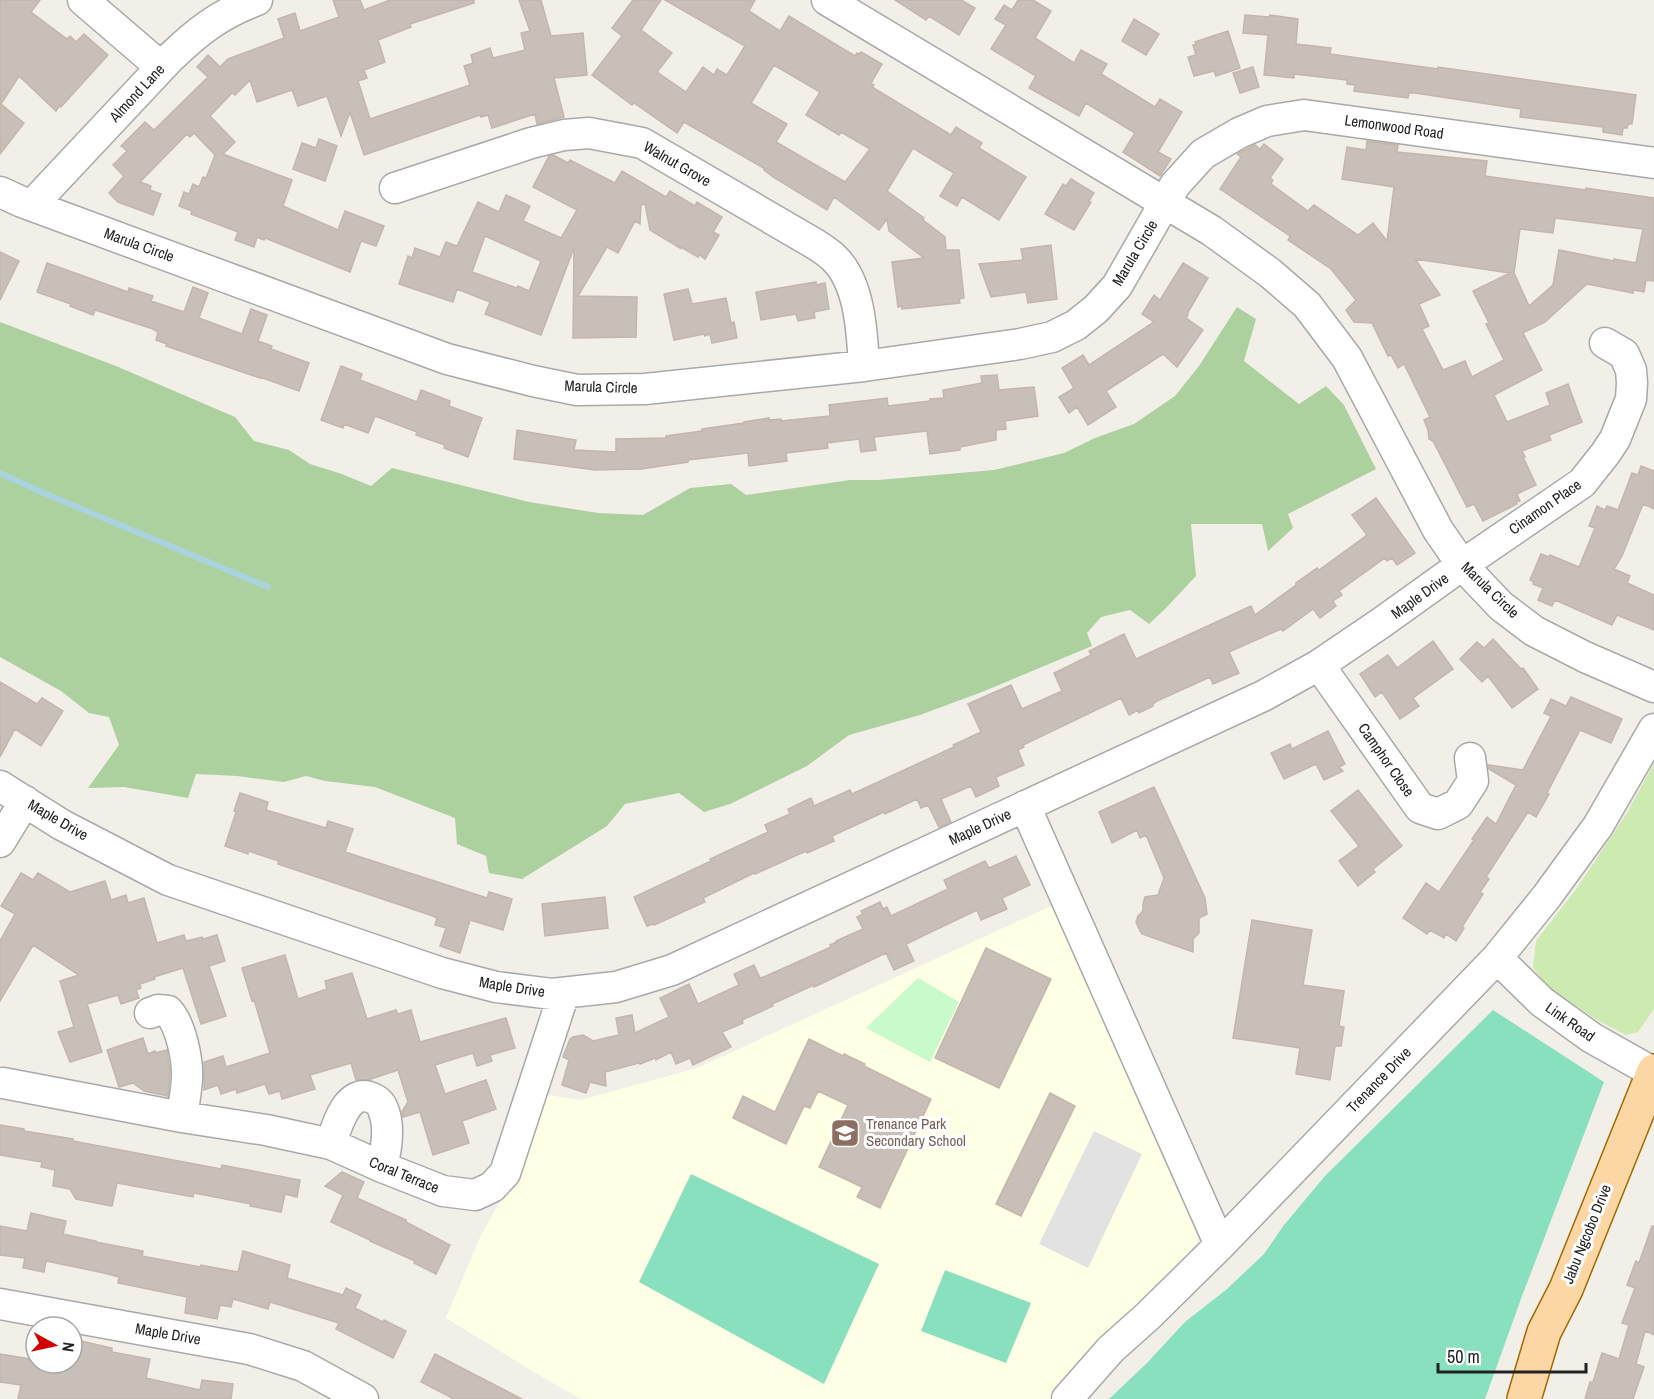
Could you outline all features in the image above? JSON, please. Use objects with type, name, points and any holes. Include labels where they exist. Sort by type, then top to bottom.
[{"type":"main road","name":"Jabu Ngcobo Drive","points":[[1524,1399],[1544,1332],[1566,1289],[1654,1072]]},
{"type":"street","points":[[83,0],[161,67]]},
{"type":"street","name":"Almond Lane","points":[[32,206],[161,67],[192,37],[220,16],[257,0]]},
{"type":"street","name":"Marula Circle","points":[[827,0],[1165,202],[1212,231],[1270,273],[1307,305],[1347,358],[1438,530],[1462,565],[1501,606],[1534,631],[1585,657],[1654,687]]},
{"type":"street","name":"Lemonwood Road","points":[[1165,202],[1175,185],[1203,154],[1239,133],[1267,121],[1304,115],[1654,163]]},
{"type":"street","name":"Walnut Grove","points":[[395,188],[531,143],[564,135],[589,133],[642,143],[835,258],[848,276],[856,301],[862,333],[864,366]]},
{"type":"street","name":"Marula Circle","points":[[0,192],[32,206],[447,359],[577,390],[645,389],[864,366],[1020,344],[1052,337],[1076,325],[1096,309],[1116,286],[1165,202]]},
{"type":"street","name":"Cinamon Place","points":[[1462,565],[1582,483],[1616,439],[1631,399],[1631,370],[1624,354],[1605,343]]},
{"type":"street","name":"Maple Drive","points":[[12,794],[62,825],[168,880],[442,973],[496,987],[552,994],[616,987],[672,970],[1263,696],[1319,665],[1462,565]]},
{"type":"street","name":"Camphor Close","points":[[1319,665],[1420,808],[1438,814],[1458,804],[1473,781],[1470,758]]},
{"type":"street","name":"Trenance Drive","points":[[1067,1399],[1112,1349],[1220,1245],[1497,958],[1547,896],[1598,826],[1654,729]]},
{"type":"street","points":[[0,842],[12,794]]},
{"type":"street","name":"Maple Drive","points":[[1025,806],[1220,1245]]},
{"type":"street","name":"Link Road","points":[[1497,958],[1542,1002],[1592,1038],[1654,1072]]},
{"type":"street","name":"Coral Terrace","points":[[3,1083],[182,1117],[266,1130],[331,1144],[443,1191],[475,1195],[492,1187],[505,1173],[564,993]]},
{"type":"street","points":[[150,1013],[158,1010],[168,1011],[176,1024],[187,1080],[182,1117]]},
{"type":"street","points":[[331,1144],[337,1123],[350,1103],[367,1096],[374,1098],[380,1103],[386,1120],[385,1154],[382,1167]]},
{"type":"street","name":"Maple Drive","points":[[0,1304],[249,1349],[303,1366],[363,1399]]},
{"type":"shaded area","name":"Trenance Park Secondary School","points":[[1058,903],[1201,1230],[1197,1243],[1180,1263],[1050,1399],[581,1399],[446,1318],[481,1235],[521,1165],[541,1094],[581,1100],[697,1068]]},
{"type":"shaded area","points":[[1094,1131],[1142,1154],[1088,1268],[1039,1244]]},
{"type":"green space","points":[[1237,307],[1256,319],[1244,361],[1299,404],[1326,386],[1344,405],[1376,469],[1288,514],[1293,528],[1268,551],[1262,524],[1191,524],[1196,576],[1149,624],[1130,610],[1101,617],[1087,633],[1092,646],[920,715],[849,735],[807,766],[730,804],[704,812],[679,793],[625,804],[607,826],[522,879],[489,873],[486,856],[457,844],[455,818],[375,787],[325,781],[306,776],[284,782],[196,774],[188,798],[124,787],[88,788],[119,745],[109,717],[89,713],[61,691],[0,657],[0,322],[116,366],[235,417],[254,441],[289,450],[310,464],[371,486],[392,468],[529,502],[598,513],[643,515],[690,488],[731,484],[746,495],[850,480],[878,480],[994,470],[1064,453],[1095,438],[1134,424],[1175,396],[1199,366]]},
{"type":"green space","points":[[1654,763],[1654,1009],[1638,1032],[1626,1035],[1597,1020],[1548,987],[1533,967],[1536,941],[1577,888],[1627,813]]},
{"type":"green space","points":[[918,978],[959,1002],[930,1062],[866,1028]]},
{"type":"green space","points":[[1493,1010],[1604,1082],[1485,1399],[1109,1399],[1185,1322],[1227,1289],[1264,1254],[1284,1225],[1325,1176]]},
{"type":"green space","points":[[691,1174],[879,1264],[824,1384],[639,1282]]},
{"type":"green space","points":[[945,1270],[1031,1303],[1006,1363],[921,1331]]},
{"type":"building","points":[[0,0],[40,0],[31,12],[67,39],[70,36],[76,42],[84,34],[108,55],[56,111],[19,76],[1,104],[24,123],[0,154]]},
{"type":"building","points":[[333,0],[360,0],[364,10],[390,0],[474,0],[474,3],[410,24],[411,27],[378,40],[385,62],[364,70],[367,78],[358,81],[370,119],[470,85],[464,66],[473,63],[471,55],[490,48],[493,58],[525,50],[521,33],[530,31],[519,0],[541,0],[551,36],[583,33],[587,75],[554,78],[564,117],[537,124],[535,114],[492,128],[488,115],[481,117],[480,115],[364,155],[350,112],[341,136],[327,96],[298,106],[292,90],[257,102],[250,80],[235,95],[232,93],[210,116],[235,142],[223,154],[292,180],[283,206],[338,230],[345,211],[384,226],[376,246],[361,241],[350,272],[265,238],[264,240],[257,237],[254,247],[235,240],[238,232],[191,214],[192,211],[179,206],[184,192],[189,194],[193,184],[199,187],[203,177],[206,178],[215,155],[194,133],[190,137],[187,134],[140,182],[151,186],[150,190],[161,194],[153,215],[118,202],[109,193],[124,176],[113,165],[127,151],[121,146],[145,122],[154,130],[208,77],[197,67],[208,55],[220,67],[228,59],[284,38],[278,19],[295,13],[300,31],[339,17]]},
{"type":"building","points":[[633,0],[661,0],[641,30],[672,53],[657,72],[686,92],[703,67],[714,75],[717,69],[727,75],[745,46],[665,0],[755,0],[749,11],[780,31],[789,16],[855,56],[861,52],[882,64],[871,83],[874,85],[872,87],[951,135],[956,127],[982,143],[979,148],[1026,177],[999,220],[962,197],[957,206],[940,196],[954,173],[913,148],[887,191],[924,218],[923,220],[945,237],[946,250],[959,250],[964,298],[959,299],[960,303],[902,309],[902,306],[898,307],[892,262],[924,258],[889,231],[887,219],[879,230],[834,197],[827,210],[773,177],[765,169],[684,122],[677,133],[634,103],[632,105],[592,75],[622,36],[612,28]],"holes":[[[774,65],[820,92],[806,115],[839,135],[841,132],[870,149],[845,182],[776,142],[787,124],[751,103]]]},
{"type":"building","points":[[895,0],[961,0],[975,8],[959,35],[929,16],[926,20]]},
{"type":"building","points":[[1018,0],[1033,0],[1051,11],[1035,38],[1074,63],[1081,50],[1107,64],[1101,74],[1155,107],[1160,99],[1182,112],[1158,152],[1171,159],[1160,176],[1123,152],[1135,133],[1086,103],[1079,116],[1029,88],[1036,76],[991,49],[1006,25],[995,19],[1004,5],[1012,10]]},
{"type":"building","points":[[1245,15],[1269,17],[1270,15],[1298,19],[1296,44],[1331,48],[1330,54],[1636,95],[1632,124],[1623,128],[1622,135],[1603,132],[1603,127],[1520,117],[1521,109],[1415,93],[1409,93],[1408,98],[1354,91],[1355,85],[1347,84],[1347,80],[1294,74],[1294,78],[1264,75],[1268,35],[1243,33]]},
{"type":"building","points":[[1134,19],[1159,34],[1146,55],[1122,41]]},
{"type":"building","points":[[1228,31],[1240,68],[1216,76],[1214,71],[1194,76],[1188,57],[1196,55],[1193,45],[1196,44],[1195,42]]},
{"type":"building","points":[[1253,67],[1259,87],[1240,93],[1233,73]]},
{"type":"building","points":[[319,139],[337,146],[325,181],[293,169],[302,143],[316,148]]},
{"type":"building","points":[[1367,141],[1398,145],[1397,152],[1487,161],[1485,176],[1654,198],[1654,281],[1646,280],[1644,292],[1633,290],[1633,293],[1587,284],[1545,322],[1523,333],[1542,370],[1494,395],[1507,422],[1550,405],[1546,393],[1568,384],[1582,422],[1549,435],[1551,440],[1522,451],[1536,485],[1517,494],[1520,501],[1516,502],[1517,504],[1483,521],[1474,504],[1467,507],[1433,441],[1429,439],[1424,420],[1430,417],[1404,364],[1398,368],[1391,355],[1388,356],[1372,323],[1354,322],[1346,310],[1356,300],[1331,269],[1288,240],[1290,236],[1220,189],[1241,157],[1237,154],[1255,145],[1260,149],[1264,144],[1283,159],[1270,178],[1273,180],[1271,184],[1308,211],[1314,205],[1358,235],[1373,223],[1387,241],[1394,187],[1342,179],[1347,147],[1366,150]],"holes":[[[1555,218],[1643,229],[1636,263],[1559,250],[1553,285],[1529,306],[1514,273],[1520,229],[1553,233]],[[1415,259],[1510,273],[1473,291],[1504,360],[1472,377],[1465,361],[1443,370],[1422,329],[1429,326],[1419,304],[1440,295]]]},
{"type":"building","points":[[553,155],[568,163],[570,160],[615,183],[622,171],[666,197],[670,191],[695,206],[697,202],[722,217],[713,232],[719,235],[705,259],[679,246],[680,248],[650,230],[645,204],[641,205],[640,224],[635,221],[618,253],[607,247],[578,296],[637,297],[636,337],[573,338],[574,248],[541,335],[485,314],[490,302],[457,289],[453,302],[399,284],[408,256],[412,258],[415,248],[440,257],[446,242],[457,246],[478,202],[499,212],[506,195],[530,206],[523,221],[561,238],[577,210],[533,187],[549,156]],"holes":[[[485,236],[541,261],[529,291],[472,272]]]},
{"type":"building","points":[[1071,179],[1094,193],[1074,230],[1045,214],[1063,184],[1066,186]]},
{"type":"building","points":[[1051,245],[1057,299],[1028,303],[1026,292],[991,297],[979,264],[1023,260],[1021,249]]},
{"type":"building","points":[[0,252],[19,261],[0,300]]},
{"type":"building","points":[[47,263],[128,292],[129,288],[153,296],[151,301],[184,312],[193,287],[208,293],[199,318],[242,334],[251,309],[267,315],[258,341],[272,346],[271,349],[309,363],[299,391],[166,346],[167,344],[156,340],[158,332],[153,329],[95,310],[93,315],[70,306],[71,304],[37,292]]},
{"type":"building","points":[[1183,263],[1208,278],[1186,318],[1203,330],[1177,367],[1163,354],[1106,391],[1116,407],[1088,425],[1077,407],[1069,413],[1059,397],[1074,388],[1062,368],[1083,355],[1089,365],[1154,322],[1142,314],[1154,295],[1160,300]]},
{"type":"building","points":[[816,282],[816,285],[825,283],[829,309],[814,312],[815,318],[798,321],[796,314],[761,320],[756,292]]},
{"type":"building","points":[[688,289],[692,304],[726,298],[731,323],[734,322],[737,338],[712,343],[710,334],[705,336],[704,334],[674,340],[664,294]]},
{"type":"building","points":[[341,366],[362,374],[360,380],[417,402],[421,390],[450,401],[449,406],[482,418],[468,457],[444,448],[445,445],[416,435],[417,432],[375,416],[368,433],[344,424],[343,428],[321,420]]},
{"type":"building","points":[[997,375],[999,390],[1034,387],[1038,416],[1005,421],[1006,429],[996,430],[996,440],[960,447],[960,450],[930,454],[927,431],[874,437],[876,450],[861,452],[859,439],[827,443],[828,448],[786,453],[787,461],[749,466],[748,453],[688,460],[688,462],[641,469],[595,470],[514,459],[517,430],[576,440],[574,450],[616,452],[616,439],[666,438],[666,436],[702,431],[702,429],[769,418],[769,420],[781,419],[781,421],[830,416],[829,405],[887,398],[888,406],[930,401],[930,399],[944,398],[943,390],[982,383],[981,376]]},
{"type":"building","points":[[1641,466],[1654,471],[1654,509],[1643,504],[1622,556],[1614,569],[1630,576],[1627,583],[1654,595],[1654,630],[1617,615],[1612,625],[1555,600],[1552,606],[1538,600],[1543,588],[1533,584],[1534,582],[1530,580],[1541,554],[1549,557],[1550,555],[1579,567],[1595,528],[1589,526],[1597,506],[1605,510],[1607,506],[1618,510],[1632,473],[1638,475]]},
{"type":"building","points":[[1376,498],[1415,553],[1397,565],[1392,558],[1387,561],[1385,558],[1339,591],[1342,595],[1333,601],[1336,606],[1320,618],[1313,609],[1283,631],[1281,629],[1229,652],[1239,673],[1213,684],[1210,677],[1157,701],[1153,706],[1139,713],[1138,710],[1129,715],[1121,698],[1023,745],[1024,747],[1018,750],[1024,765],[996,777],[999,786],[976,797],[971,786],[941,799],[951,822],[939,827],[928,805],[921,808],[917,799],[832,836],[834,841],[754,873],[703,898],[705,902],[647,926],[634,897],[768,832],[765,825],[790,814],[788,809],[811,798],[814,806],[850,790],[852,794],[954,747],[953,745],[981,732],[968,704],[1011,685],[1022,709],[1062,691],[1054,673],[1091,655],[1089,651],[1124,634],[1136,659],[1251,606],[1255,615],[1317,568],[1319,570],[1367,535],[1352,515]]},
{"type":"building","points":[[1493,639],[1521,669],[1523,668],[1538,689],[1512,708],[1488,676],[1482,682],[1460,659],[1477,642],[1484,648]]},
{"type":"building","points":[[1433,641],[1453,669],[1413,698],[1419,706],[1400,719],[1382,692],[1375,697],[1360,674],[1388,655],[1397,668]]},
{"type":"building","points":[[0,682],[37,704],[42,698],[63,711],[41,746],[15,729],[0,757]]},
{"type":"building","points":[[1571,697],[1622,719],[1611,743],[1580,730],[1536,817],[1528,812],[1486,877],[1489,879],[1480,892],[1483,894],[1456,941],[1446,934],[1444,938],[1430,930],[1427,934],[1403,918],[1426,883],[1439,892],[1487,817],[1496,824],[1516,785],[1489,769],[1488,765],[1523,770],[1551,716],[1544,713],[1551,699],[1566,706]]},
{"type":"building","points":[[1328,731],[1345,764],[1339,767],[1343,771],[1324,780],[1316,764],[1284,779],[1271,753],[1290,744],[1292,749]]},
{"type":"building","points":[[1154,787],[1205,898],[1207,914],[1199,918],[1199,933],[1193,939],[1193,952],[1142,934],[1136,922],[1143,911],[1145,897],[1158,895],[1164,878],[1146,835],[1140,838],[1137,830],[1112,843],[1099,812]]},
{"type":"building","points":[[1358,790],[1402,846],[1373,869],[1375,872],[1358,886],[1339,861],[1359,846],[1331,811]]},
{"type":"building","points":[[240,793],[268,802],[266,810],[326,828],[328,821],[353,829],[345,852],[487,898],[489,892],[512,899],[503,930],[470,920],[460,953],[440,946],[446,928],[435,925],[437,918],[433,916],[278,864],[279,861],[225,846]]},
{"type":"building","points":[[1016,856],[1030,885],[1002,898],[1007,909],[981,920],[977,910],[906,944],[914,961],[894,970],[886,953],[772,1004],[773,1006],[742,1020],[743,1023],[722,1032],[731,1047],[693,1065],[690,1058],[676,1064],[671,1052],[656,1060],[655,1058],[605,1072],[606,1086],[590,1082],[586,1093],[562,1085],[569,1060],[563,1057],[573,1037],[583,1035],[593,1041],[619,1035],[616,1018],[632,1015],[635,1033],[669,1017],[660,998],[689,984],[698,1004],[739,985],[734,974],[754,965],[760,978],[831,947],[830,945],[836,941],[863,929],[857,917],[863,914],[861,911],[880,902],[883,909],[887,907],[891,916],[948,889],[944,880],[985,861],[989,868]]},
{"type":"building","points":[[21,873],[33,880],[38,873],[70,892],[105,881],[111,900],[126,895],[128,903],[144,898],[157,943],[184,935],[186,941],[217,935],[225,961],[209,966],[226,1016],[201,1024],[183,968],[140,984],[141,988],[136,990],[139,998],[121,1004],[118,995],[87,1004],[102,1052],[70,1062],[58,1032],[74,1027],[60,981],[79,975],[33,945],[0,1001],[0,941],[15,914],[1,906]]},
{"type":"building","points":[[605,897],[608,928],[545,936],[542,904]]},
{"type":"building","points":[[1252,920],[1312,930],[1303,985],[1344,991],[1339,1026],[1344,1027],[1341,1046],[1335,1046],[1330,1080],[1296,1074],[1300,1048],[1233,1038]]},
{"type":"building","points":[[986,948],[1051,979],[999,1088],[935,1058]]},
{"type":"building","points":[[285,955],[298,999],[327,989],[325,981],[352,973],[367,1019],[396,1010],[398,1014],[411,1010],[420,1042],[506,1018],[515,1048],[490,1055],[492,1061],[477,1066],[473,1053],[435,1065],[445,1094],[486,1080],[496,1109],[462,1121],[469,1143],[433,1155],[420,1112],[403,1117],[402,1112],[408,1102],[398,1070],[368,1080],[356,1080],[351,1063],[310,1075],[315,1089],[282,1099],[280,1091],[269,1094],[265,1084],[237,1093],[236,1089],[221,1094],[218,1085],[204,1090],[204,1062],[223,1056],[226,1067],[270,1053],[242,968]]},
{"type":"building","points":[[143,1038],[148,1054],[167,1050],[170,1072],[168,1096],[144,1091],[133,1083],[119,1087],[107,1050]]},
{"type":"building","points":[[809,1039],[865,1064],[864,1066],[931,1099],[880,1208],[857,1197],[862,1187],[819,1167],[848,1105],[818,1091],[810,1108],[804,1106],[786,1144],[733,1118],[743,1096],[775,1112]]},
{"type":"building","points":[[1050,1093],[1075,1106],[1021,1216],[996,1204]]},
{"type":"building","points":[[0,1125],[221,1169],[222,1165],[300,1180],[297,1197],[285,1194],[281,1212],[194,1193],[193,1197],[117,1183],[112,1206],[76,1199],[70,1189],[53,1186],[55,1170],[41,1167],[42,1162],[0,1155]]},
{"type":"building","points":[[342,1172],[364,1182],[357,1198],[406,1220],[450,1245],[436,1274],[414,1263],[415,1261],[331,1222],[343,1195],[325,1186]]},
{"type":"building","points":[[31,1213],[66,1221],[63,1234],[143,1251],[142,1256],[238,1272],[243,1251],[290,1265],[287,1278],[343,1295],[346,1288],[361,1295],[355,1308],[406,1331],[393,1358],[336,1329],[339,1323],[270,1302],[268,1309],[233,1299],[231,1307],[220,1305],[217,1319],[185,1313],[187,1297],[118,1283],[119,1277],[104,1273],[46,1261],[44,1272],[23,1268],[25,1258],[0,1255],[0,1226],[27,1231]]},
{"type":"building","points":[[1652,1226],[1654,1226],[1654,1335],[1645,1331],[1636,1364],[1644,1367],[1633,1399],[1585,1399],[1602,1353],[1619,1359],[1629,1325],[1622,1323],[1635,1288],[1627,1285],[1636,1261],[1639,1263]]},
{"type":"building","points":[[84,1342],[112,1348],[112,1352],[150,1359],[146,1378],[200,1390],[202,1380],[233,1384],[231,1399],[18,1399],[21,1385],[0,1382],[0,1354],[24,1358],[24,1375],[84,1375]]},
{"type":"building","points":[[435,1354],[522,1399],[454,1399],[421,1382]]},
{"type":"waterway","points":[[0,473],[268,587]]},
{"type":"place","name":"Trenance Park Secondary School","points":[[845,1133]]}]
